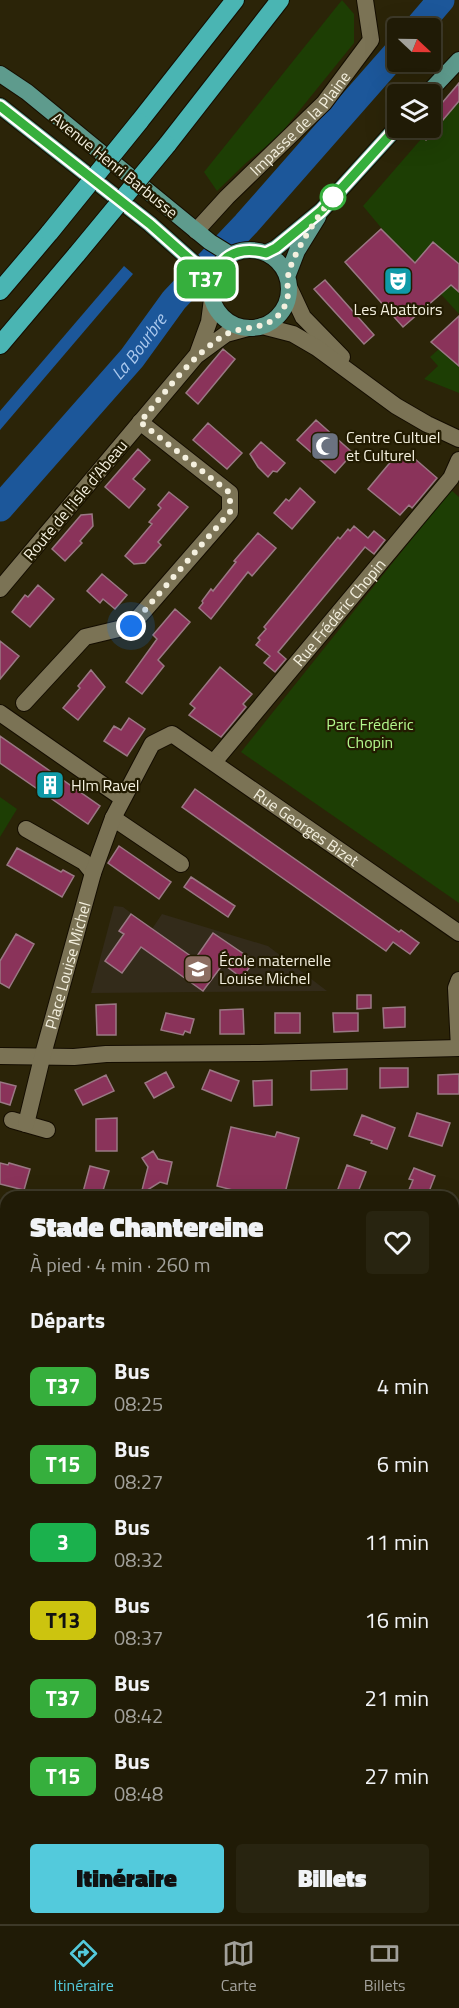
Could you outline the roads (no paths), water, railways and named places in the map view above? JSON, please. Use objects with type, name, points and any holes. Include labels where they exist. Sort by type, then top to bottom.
[{"type":"highway","points":[[0,291],[139,122],[235,0]]},
{"type":"highway","points":[[0,345],[167,145],[280,0]]},
{"type":"main road","points":[[436,84],[459,60]]},
{"type":"main road","name":"Avenue Henri Barbusse","points":[[0,74],[27,92],[196,231],[228,254]]},
{"type":"main road","name":"Avenue Henri Barbusse","points":[[0,106],[150,224],[195,264],[210,288]]},
{"type":"main road","points":[[266,253],[276,248],[321,211],[387,138]]},
{"type":"main road","points":[[288,282],[276,259],[266,253],[248,250],[228,254],[220,263],[210,288],[217,310],[225,319],[236,325],[255,327],[273,320],[288,300],[288,282],[297,251],[321,211]]},
{"type":"street","name":"Impasse de la Plaine","points":[[196,231],[226,197],[324,104],[371,40],[365,0]]},
{"type":"street","points":[[288,282],[303,317],[369,386]]},
{"type":"street","name":"Route de l'Isle d'Abeau","points":[[196,356],[209,322],[210,288]]},
{"type":"street","points":[[255,327],[293,334],[317,348],[396,406],[459,439]]},
{"type":"street","name":"Route de l'Isle d'Abeau","points":[[0,589],[196,356],[226,334],[255,327]]},
{"type":"street","points":[[24,703],[85,637],[131,626],[230,512],[230,493],[140,422]]},
{"type":"street","name":"Rue Frédéric Chopin","points":[[214,762],[451,478],[459,460]]},
{"type":"street","points":[[0,713],[122,798]]},
{"type":"street","name":"Rue Georges Bizet","points":[[152,744],[172,734],[459,933]]},
{"type":"street","name":"Place Louise Michel","points":[[47,1130],[19,1122],[42,1058],[93,873],[122,798],[152,744]]},
{"type":"street","points":[[113,818],[181,864]]},
{"type":"street","points":[[26,829],[84,862],[93,873]]},
{"type":"street","points":[[0,1056],[42,1058],[106,1054],[459,1048],[456,988],[459,980]]},
{"type":"water","points":[[124,266],[133,274],[0,430],[0,411]]},
{"type":"waterway","name":"La Bourbre","points":[[426,18],[441,0]]},
{"type":"waterway","name":"La Bourbre","points":[[0,508],[132,358],[174,300],[246,224],[387,64]]},
{"type":"place","name":"Les Abattoirs","points":[[398,281]]},
{"type":"place","name":"Centre Cultuel et Culturel","points":[[325,446]]},
{"type":"place","name":"Hlm Ravel","points":[[50,785]]},
{"type":"place","name":"École maternelle Louise Michel","points":[[198,969]]},
{"type":"park label","name":"Parc Frédéric Chopin","points":[[370,733]]}]
